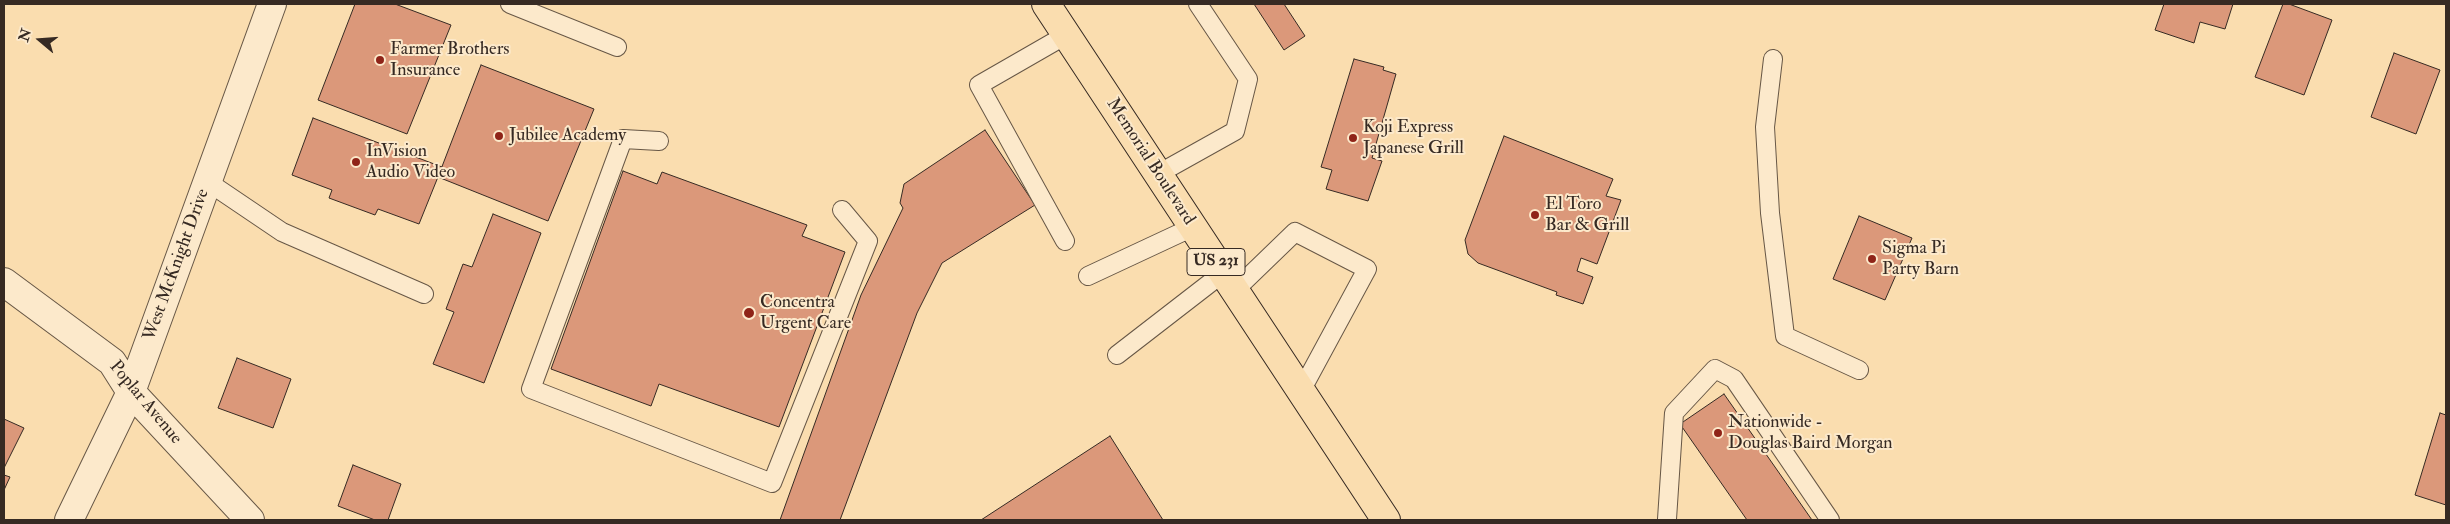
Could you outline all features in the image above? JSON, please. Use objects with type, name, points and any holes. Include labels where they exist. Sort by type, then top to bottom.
[{"type":"main road","name":"Memorial Boulevard","points":[[1046,4],[1386,520]]},
{"type":"street","name":"West McKnight Drive","points":[[69,520],[130,392],[272,4]]},
{"type":"street","name":"Poplar Avenue","points":[[4,282],[112,362],[130,392],[250,520]]},
{"type":"lane","points":[[510,4],[617,47]]},
{"type":"lane","points":[[1158,174],[1235,131],[1248,79],[1198,4]]},
{"type":"lane","points":[[1065,242],[979,85],[1066,35]]},
{"type":"lane","points":[[1773,59],[1765,127],[1770,213],[1785,336],[1859,370]]},
{"type":"lane","points":[[659,141],[623,139],[531,389],[772,483],[868,241],[842,210]]},
{"type":"lane","points":[[208,182],[282,232],[424,294]]},
{"type":"lane","points":[[1088,276],[1193,227]]},
{"type":"lane","points":[[1117,355],[1229,282],[1295,232],[1367,269],[1301,391]]},
{"type":"lane","points":[[1667,519],[1674,413],[1715,369],[1734,379],[1830,520]]},
{"type":"building","points":[[355,4],[395,4],[451,25],[407,134],[318,100]]},
{"type":"building","points":[[1254,4],[1284,4],[1305,36],[1284,50]]},
{"type":"building","points":[[2164,4],[2233,4],[2225,29],[2200,22],[2194,43],[2155,30]]},
{"type":"building","points":[[2283,4],[2289,4],[2332,20],[2304,95],[2255,77]]},
{"type":"building","points":[[2394,53],[2440,70],[2416,134],[2371,117]]},
{"type":"building","points":[[1354,59],[1384,67],[1383,70],[1396,74],[1372,158],[1382,161],[1368,201],[1326,189],[1332,170],[1321,167]]},
{"type":"building","points":[[481,65],[594,109],[548,221],[438,177]]},
{"type":"building","points":[[313,118],[442,167],[419,224],[378,209],[375,215],[329,198],[332,190],[292,175]]},
{"type":"building","points":[[985,130],[1035,205],[942,263],[917,313],[840,520],[780,520],[861,295],[903,208],[900,203],[904,184]]},
{"type":"building","points":[[1504,136],[1613,179],[1606,196],[1621,200],[1597,264],[1581,258],[1577,271],[1593,277],[1583,304],[1556,295],[1557,292],[1478,263],[1468,254],[1465,240]]},
{"type":"building","points":[[623,171],[657,184],[662,172],[807,225],[802,236],[845,252],[779,427],[659,384],[651,406],[551,369]]},
{"type":"building","points":[[493,214],[541,233],[484,383],[433,364],[454,312],[446,309],[463,264],[472,267]]},
{"type":"building","name":"Sigma Pi Party Barn","points":[[1859,216],[1912,238],[1885,300],[1833,279]]},
{"type":"building","points":[[237,358],[291,379],[273,428],[218,408]]},
{"type":"building","points":[[1724,394],[1812,520],[1747,520],[1680,424]]},
{"type":"building","points":[[2440,413],[2446,415],[2446,505],[2415,495]]},
{"type":"building","points":[[4,419],[24,428],[4,468]]},
{"type":"building","points":[[1110,436],[1163,520],[981,520]]},
{"type":"building","points":[[353,465],[401,484],[388,520],[375,520],[338,506]]},
{"type":"building","points":[[4,475],[10,477],[4,490]]},
{"type":"place","name":"Farmer Brothers Insurance","points":[[380,60]]},
{"type":"place","name":"Jubilee Academy","points":[[499,136]]},
{"type":"place","name":"Koji Express Japanese Grill","points":[[1353,138]]},
{"type":"place","name":"InVision Audio Video","points":[[356,162]]},
{"type":"place","name":"El Toro Bar & Grill","points":[[1535,215]]},
{"type":"place","name":"Sigma Pi Party Barn","points":[[1872,259]]},
{"type":"place","name":"Concentra Urgent Care","points":[[749,313]]},
{"type":"place","name":"Nationwide - Douglas Baird Morgan","points":[[1718,433]]}]
